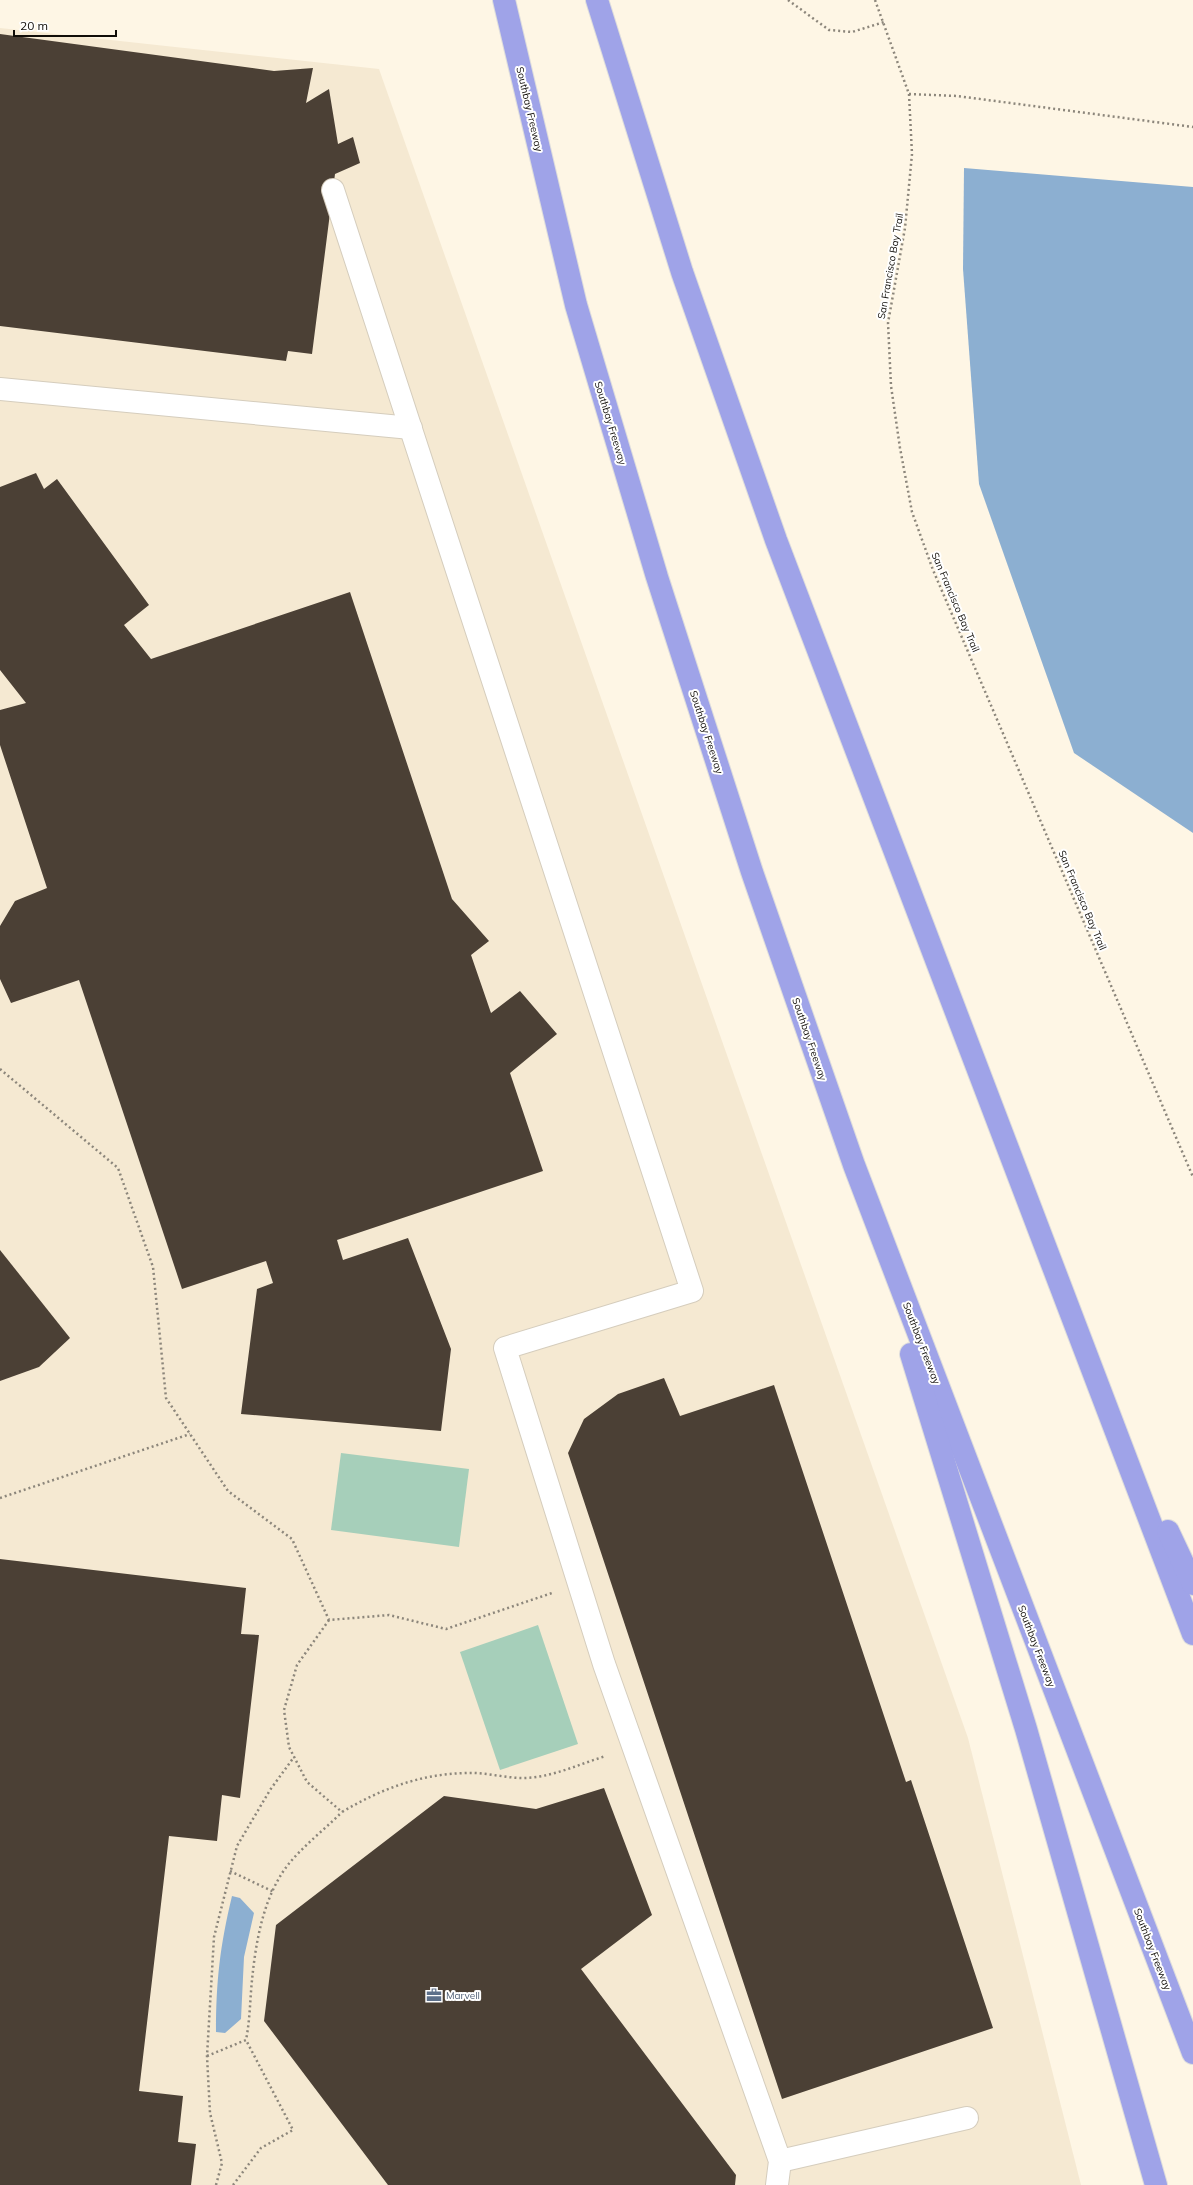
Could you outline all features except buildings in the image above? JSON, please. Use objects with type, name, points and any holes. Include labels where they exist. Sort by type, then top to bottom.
[{"type":"highway","name":"Southbay Freeway","points":[[504,0],[576,305],[657,577],[752,872],[854,1166],[1193,2053]]},
{"type":"highway","points":[[597,0],[682,272],[776,540],[1193,1634]]},
{"type":"highway","points":[[854,1166],[1026,1729],[1156,2185]]},
{"type":"highway","points":[[1101,1392],[1193,1584]]},
{"type":"lane","points":[[333,190],[692,1291],[505,1348],[604,1664],[780,2161],[778,2185]]},
{"type":"lane","points":[[0,389],[411,428]]},
{"type":"lane","points":[[780,2161],[967,2118]]},
{"type":"path","points":[[788,0],[830,30],[852,32],[884,22]]},
{"type":"path","name":"San Francisco Bay Trail","points":[[875,0],[884,22],[908,94],[912,129],[911,179],[905,228],[888,323],[891,386],[900,448],[912,512],[934,570],[1193,1178]]},
{"type":"path","points":[[908,94],[957,96],[1193,127]]},
{"type":"path","points":[[0,1069],[118,1168],[152,1267],[166,1398],[228,1491],[292,1539],[329,1620]]},
{"type":"path","points":[[0,1498],[190,1434]]},
{"type":"path","points":[[342,1812],[308,1782],[289,1747],[284,1710],[297,1665],[329,1620],[389,1615],[446,1629],[578,1584]]},
{"type":"path","points":[[233,2185],[261,2148],[293,2130],[246,2040],[251,2019],[252,1981],[258,1933],[274,1892],[292,1861],[342,1812],[371,1795],[413,1779],[467,1773],[523,1778],[548,1775],[608,1756],[633,1746]]},
{"type":"path","points":[[216,2185],[222,2163],[210,2113],[207,2056],[214,1937],[237,1846],[270,1790],[294,1757]]},
{"type":"path","points":[[230,1872],[274,1892]]},
{"type":"path","points":[[207,2056],[246,2040]]},
{"type":"shaded area","points":[[0,28],[379,69],[968,1738],[1081,2185],[0,2185]]},
{"type":"green space","points":[[341,1453],[469,1469],[459,1547],[331,1530]]},
{"type":"green space","points":[[538,1625],[578,1744],[500,1770],[460,1652]]},
{"type":"water","points":[[964,168],[1193,187],[1193,833],[1074,753],[979,484],[963,269]]},
{"type":"water","points":[[232,1896],[240,1898],[254,1913],[244,1957],[241,2019],[225,2033],[216,2032],[217,1996],[224,1931]]},
{"type":"place","name":"Marvell","points":[[434,1995]]}]
